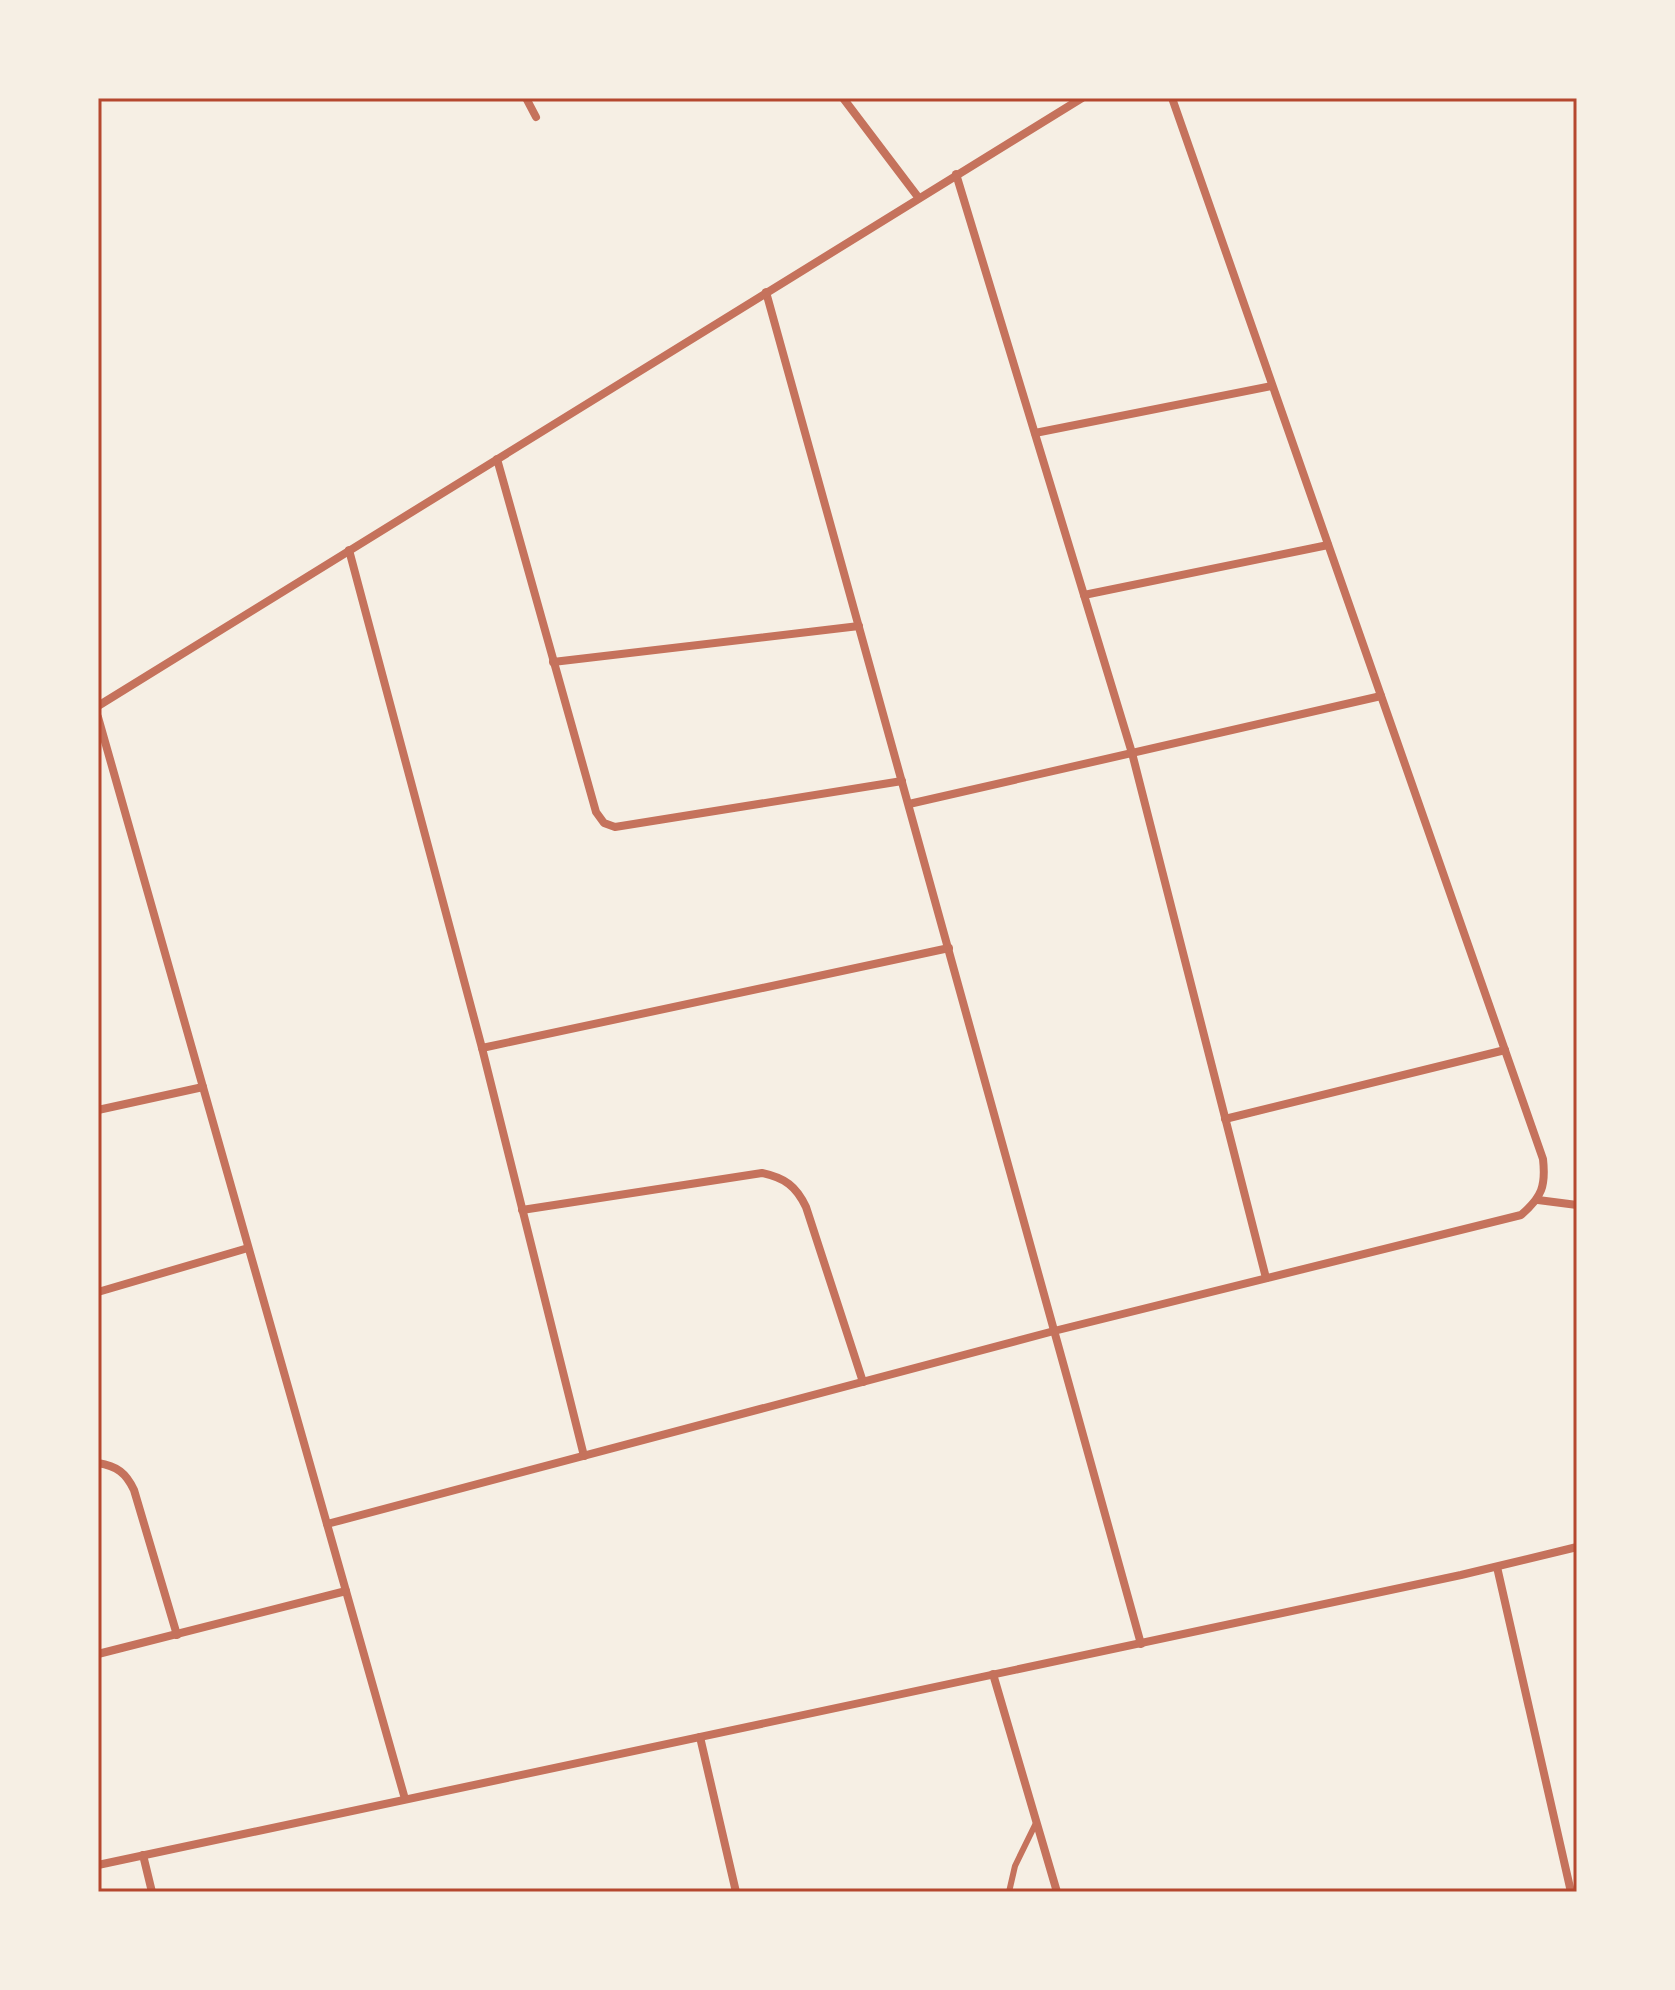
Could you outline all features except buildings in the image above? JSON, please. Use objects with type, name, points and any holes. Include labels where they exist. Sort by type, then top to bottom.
[{"type":"street","points":[[526,98],[536,117]]},
{"type":"street","points":[[843,98],[918,197]]},
{"type":"street","points":[[98,706],[1082,98]]},
{"type":"street","points":[[327,1524],[1054,1331],[1521,1215],[1538,1200],[1546,1184],[1543,1159],[1172,98]]},
{"type":"street","points":[[956,174],[1132,753],[1266,1278]]},
{"type":"street","points":[[766,292],[1141,1644]]},
{"type":"street","points":[[1035,433],[1272,386]]},
{"type":"street","points":[[497,459],[596,812],[604,823],[615,827],[902,781]]},
{"type":"street","points":[[1084,595],[1328,545]]},
{"type":"street","points":[[349,550],[482,1048],[584,1456]]},
{"type":"street","points":[[553,662],[859,626]]},
{"type":"street","points":[[909,804],[1381,696]]},
{"type":"street","points":[[98,717],[405,1799]]},
{"type":"street","points":[[482,1048],[949,948]]},
{"type":"street","points":[[1225,1119],[1505,1050]]},
{"type":"street","points":[[98,1110],[203,1087]]},
{"type":"street","points":[[522,1210],[762,1173],[783,1178],[799,1192],[806,1207],[863,1382]]},
{"type":"street","points":[[1538,1200],[1577,1205]]},
{"type":"street","points":[[98,1292],[248,1248]]},
{"type":"street","points":[[98,1463],[114,1466],[127,1476],[134,1490],[177,1635]]},
{"type":"street","points":[[98,1865],[1141,1644],[1577,1547]]},
{"type":"street","points":[[1497,1567],[1571,1892]]},
{"type":"street","points":[[98,1654],[346,1591]]},
{"type":"street","points":[[993,1674],[1057,1892]]},
{"type":"street","points":[[700,1737],[736,1892]]},
{"type":"street","points":[[143,1855],[152,1892]]},
{"type":"lane","points":[[1009,1892],[1015,1866],[1036,1823]]}]
